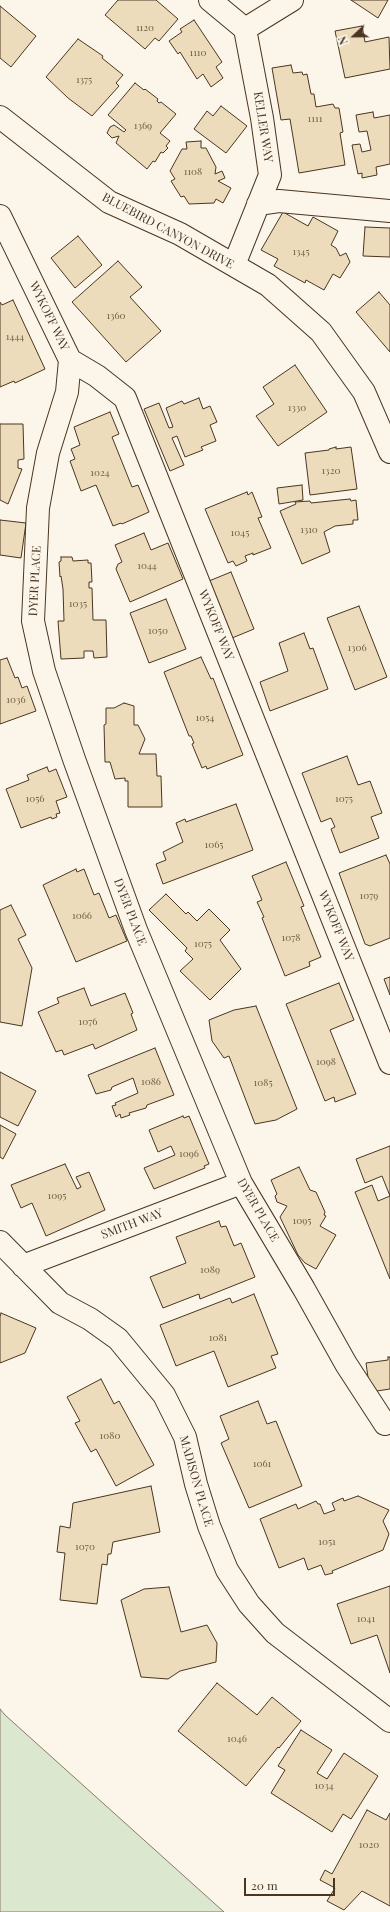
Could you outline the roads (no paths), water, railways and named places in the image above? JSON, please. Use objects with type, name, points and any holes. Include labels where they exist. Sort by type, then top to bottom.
[{"type":"street","points":[[210,0],[245,29],[292,0]]},
{"type":"street","name":"KELLER WAY","points":[[234,265],[270,175],[262,118],[245,29]]},
{"type":"street","name":"BLUEBIRD CANYON DRIVE","points":[[0,117],[109,202],[180,234],[268,285],[321,332],[364,392],[390,452]]},
{"type":"street","points":[[258,204],[279,201],[390,211]]},
{"type":"street","name":"WYKOFF WAY","points":[[0,216],[70,360],[97,376],[125,398],[390,1063]]},
{"type":"street","name":"DYER PLACE","points":[[70,360],[67,392],[48,453],[38,508],[33,621],[49,686],[136,930],[240,1182],[304,1289],[346,1364],[384,1424]]},
{"type":"street","name":"SMITH WAY","points":[[23,1266],[240,1182]]},
{"type":"street","name":"MADISON PLACE","points":[[0,1242],[60,1303],[90,1318],[118,1339],[164,1395],[185,1437],[196,1484],[226,1570],[248,1604],[275,1633],[390,1721]]}]
